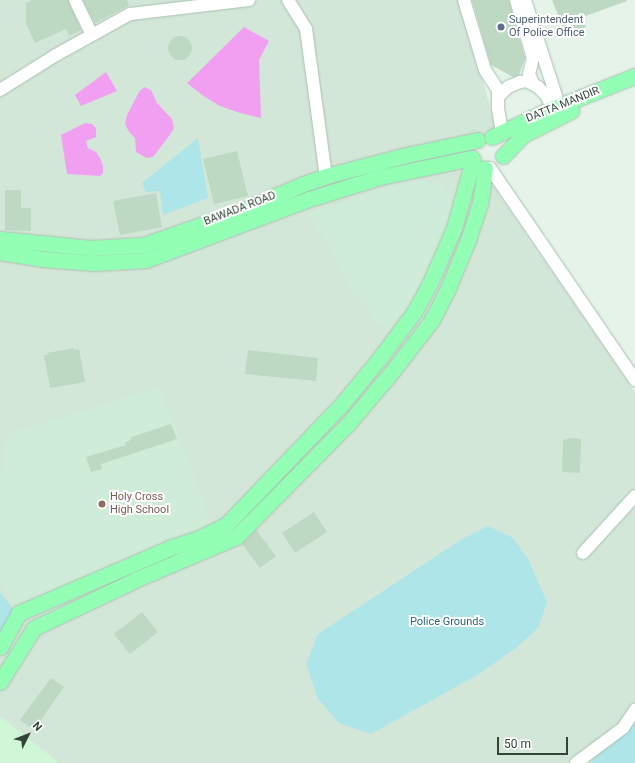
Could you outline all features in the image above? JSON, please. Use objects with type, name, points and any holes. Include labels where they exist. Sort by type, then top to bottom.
[{"type":"main road","name":"DATTA MANDIR","points":[[497,134],[556,107],[635,76]]},
{"type":"main road","points":[[0,252],[43,259],[94,263],[146,260],[309,199],[380,177],[480,164],[498,164],[503,156],[523,135],[567,112],[635,86]]},
{"type":"main road","points":[[2,674],[34,628],[136,579],[236,537],[348,425],[432,320],[449,286],[468,240],[480,204],[480,164],[471,152],[472,145],[477,140],[485,136],[497,134],[502,146],[503,156]]},
{"type":"main road","name":"BAWADA ROAD","points":[[0,239],[91,248],[143,245],[241,211],[303,184],[326,176],[402,156],[477,140]]},
{"type":"main road","points":[[0,646],[19,613],[225,525],[342,404],[379,359],[415,311],[430,283],[480,164]]},
{"type":"main road","points":[[225,525],[236,537]]},
{"type":"street","points":[[75,0],[92,35]]},
{"type":"street","points":[[0,90],[56,54],[130,14],[249,0]]},
{"type":"street","points":[[288,0],[306,29],[326,176]]},
{"type":"street","points":[[464,0],[485,70],[494,83],[499,96],[497,134]]},
{"type":"street","points":[[516,0],[533,58],[529,74],[533,84]]},
{"type":"street","points":[[525,0],[556,107]]},
{"type":"street","points":[[499,96],[508,86],[528,81],[538,87],[556,107]]},
{"type":"street","points":[[480,164],[635,380]]},
{"type":"street","points":[[584,553],[635,496]]},
{"type":"street","points":[[576,763],[623,728],[635,710]]},
{"type":"shaded area","points":[[0,0],[459,0],[497,134],[490,133],[477,138],[406,153],[161,237],[96,245],[0,235]]},
{"type":"shaded area","points":[[244,27],[269,41],[259,60],[261,118],[220,106],[202,95],[187,83]]},
{"type":"shaded area","points":[[106,72],[117,91],[81,106],[75,95]]},
{"type":"shaded area","points":[[144,87],[151,90],[157,103],[172,119],[174,128],[153,157],[147,158],[136,152],[135,138],[129,132],[125,124],[127,115],[139,92]]},
{"type":"shaded area","points":[[85,123],[92,124],[96,128],[96,137],[86,141],[88,148],[96,152],[100,158],[103,166],[103,173],[100,176],[67,174],[61,135]]},
{"type":"shaded area","points":[[463,159],[483,171],[635,392],[635,763],[0,763],[0,255],[98,265],[200,240]]},
{"type":"shaded area","points":[[419,180],[442,184],[458,212],[416,297],[388,331],[378,324],[363,302],[345,282],[335,256],[314,224],[310,213],[393,185]]},
{"type":"shaded area","name":"Holy Cross High School","points":[[160,387],[214,530],[21,612],[0,585],[0,478],[8,434]]},
{"type":"shaded area","points":[[0,716],[59,763],[0,763]]},
{"type":"green space","points":[[198,138],[208,198],[163,215],[160,191],[146,192],[142,183]]},
{"type":"green space","name":"Police Grounds","points":[[488,526],[513,538],[528,559],[547,602],[538,628],[516,648],[479,674],[371,734],[339,723],[318,699],[306,664],[318,634],[459,541]]},
{"type":"green space","points":[[0,592],[18,615],[0,647]]},
{"type":"green space","points":[[635,710],[635,763],[591,763]]},
{"type":"building","points":[[32,0],[68,0],[81,30],[69,36],[66,29],[35,43],[26,24],[26,3]]},
{"type":"building","points":[[83,0],[127,0],[129,5],[95,23]]},
{"type":"building","name":"Superintendent Of Police Office","points":[[472,0],[509,0],[525,58],[519,75],[513,77],[491,65]]},
{"type":"building","points":[[552,0],[627,1],[583,17],[586,27],[566,35]]},
{"type":"building","points":[[180,36],[189,39],[192,48],[189,57],[180,60],[171,57],[168,48],[171,39]]},
{"type":"building","points":[[237,151],[248,196],[214,204],[203,159]]},
{"type":"building","points":[[5,190],[21,190],[21,208],[31,208],[31,231],[5,230]]},
{"type":"building","points":[[156,193],[162,227],[120,235],[113,201]]},
{"type":"building","points":[[74,348],[75,350],[79,349],[85,382],[50,388],[44,355],[48,355],[47,353]]},
{"type":"building","points":[[248,350],[318,358],[316,381],[245,374]]},
{"type":"building","points":[[171,424],[177,439],[101,464],[102,469],[91,472],[86,457],[126,445],[125,442],[129,441],[132,437]]},
{"type":"building","points":[[570,438],[581,439],[580,473],[562,472],[563,440]]},
{"type":"building","points":[[314,512],[327,532],[295,553],[282,533]]},
{"type":"building","points":[[256,530],[276,556],[260,568],[242,544]]},
{"type":"building","points":[[142,612],[158,632],[130,654],[114,634]]},
{"type":"building","points":[[51,678],[64,687],[34,730],[20,720]]},
{"type":"place","name":"Superintendent Of Police Office","points":[[501,27]]},
{"type":"place","name":"Holy Cross High School","points":[[102,504]]}]
